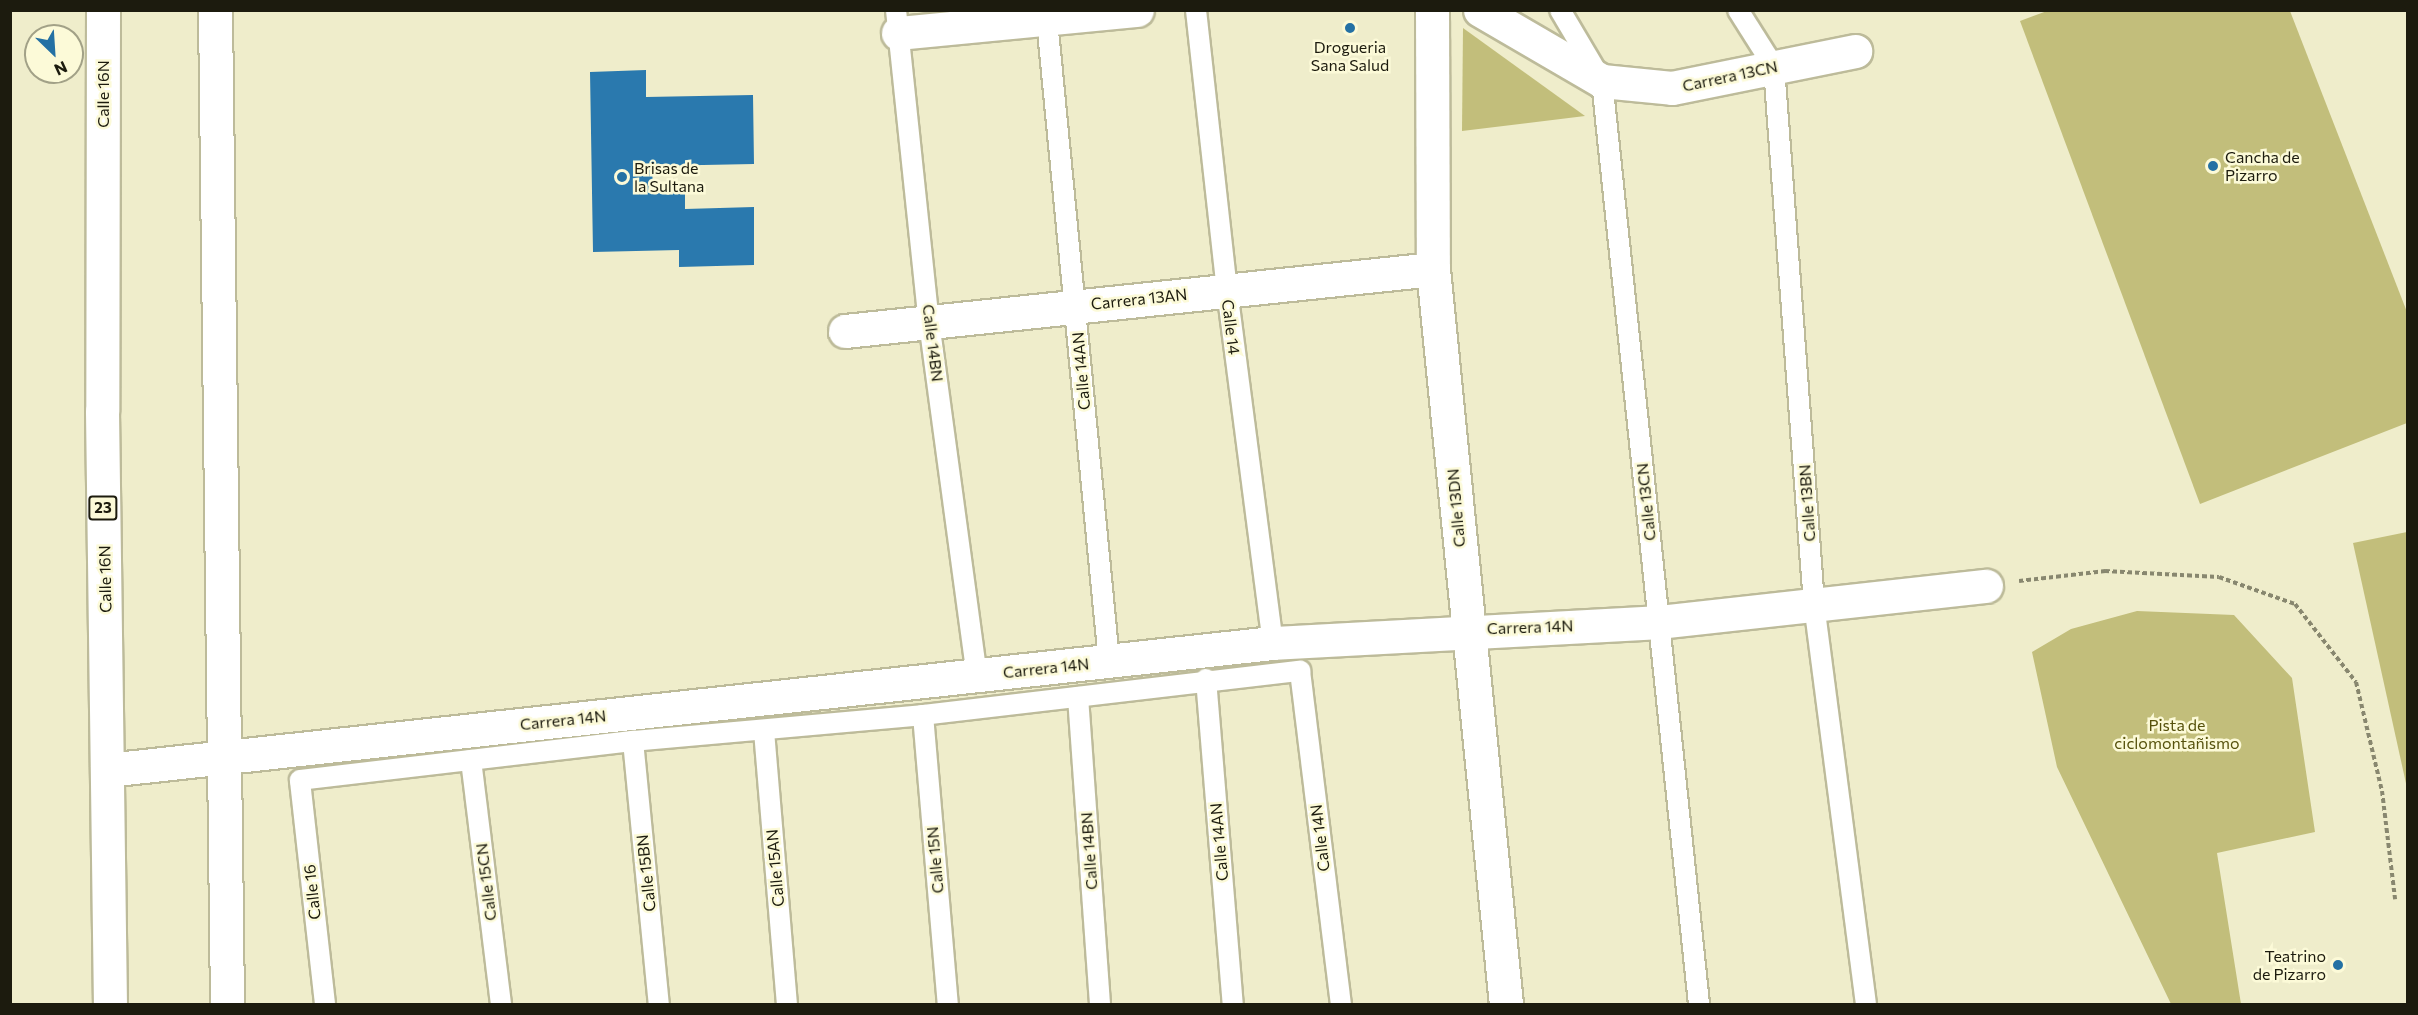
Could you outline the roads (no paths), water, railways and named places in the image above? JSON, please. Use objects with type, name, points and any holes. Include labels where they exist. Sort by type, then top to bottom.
[{"type":"street","name":"Calle 16N","points":[[103,10],[102,411],[110,1005]]},
{"type":"street","points":[[215,10],[227,1005]]},
{"type":"street","points":[[897,22],[1137,10]]},
{"type":"street","name":"Calle 13DN","points":[[1432,10],[1433,269],[1506,1005]]},
{"type":"street","name":"Carrera 13CN","points":[[1480,10],[1602,81],[1672,88],[1855,51]]},
{"type":"street","name":"Carrera 13AN","points":[[845,331],[1433,269]]},
{"type":"street","name":"Carrera 14N","points":[[107,770],[1273,643],[1468,629],[1658,622],[1986,586]]},
{"type":"lane","name":"Calle 14","points":[[1196,10],[1227,290],[1273,643]]},
{"type":"lane","name":"Calle 13CN","points":[[1560,10],[1602,81],[1700,1005]]},
{"type":"lane","name":"Calle 13BN","points":[[1738,10],[1774,67],[1814,604],[1866,1005]]},
{"type":"lane","name":"Calle 14AN","points":[[1046,15],[1109,661]]},
{"type":"lane","name":"Calle 14BN","points":[[897,22],[929,322],[977,675]]},
{"type":"lane","name":"Calle 14N","points":[[1206,679],[1300,670],[1341,1005]]},
{"type":"lane","name":"Calle 14AN","points":[[1206,679],[1233,1005]]},
{"type":"lane","points":[[471,760],[633,741],[923,715],[1206,679]]},
{"type":"lane","name":"Calle 14BN","points":[[1078,697],[1100,1005]]},
{"type":"lane","name":"Calle 15N","points":[[923,715],[948,1005]]},
{"type":"lane","name":"Calle 15AN","points":[[764,731],[787,1005]]},
{"type":"lane","name":"Calle 15BN","points":[[633,741],[659,1005]]},
{"type":"lane","name":"Calle 16","points":[[325,1005],[300,780],[471,760]]},
{"type":"lane","name":"Calle 15CN","points":[[471,760],[501,1005]]},
{"type":"place","name":"Drogueria Sana Salud","points":[[1350,28]]},
{"type":"place","name":"Cancha de Pizarro","points":[[2213,166]]},
{"type":"place","name":"Brisas de la Sultana","points":[[622,177]]},
{"type":"place","name":"Teatrino de Pizarro","points":[[2338,965]]},
{"type":"park label","name":"Pista de ciclomontañismo","points":[[2177,734]]}]
